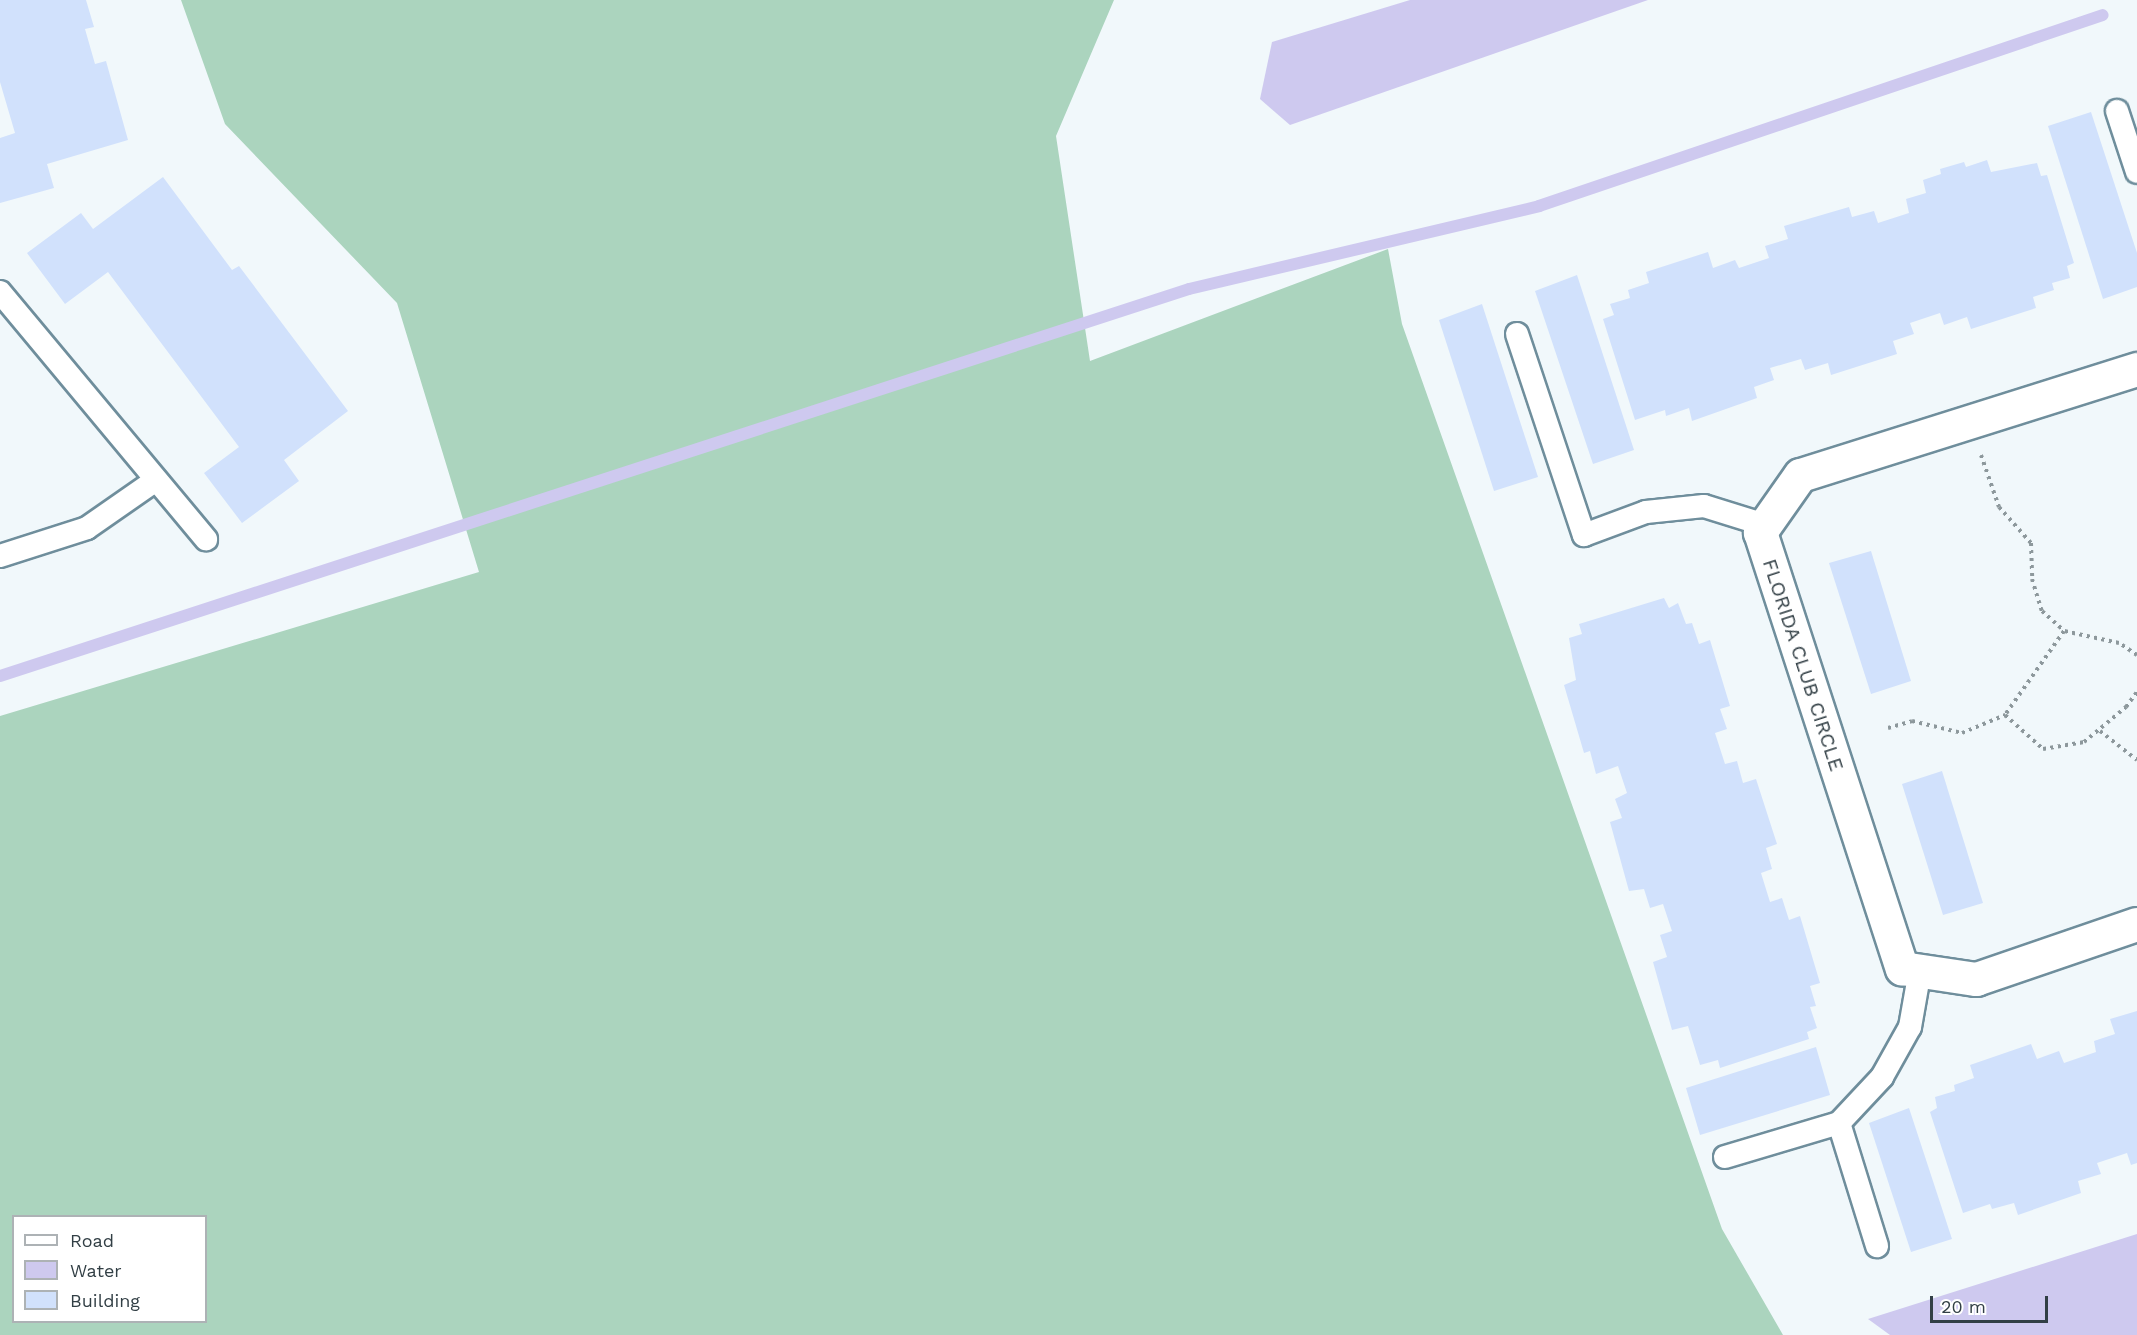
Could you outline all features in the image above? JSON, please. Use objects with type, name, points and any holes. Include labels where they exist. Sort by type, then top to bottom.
[{"type":"street","points":[[1765,525],[1800,475],[2137,369]]},
{"type":"street","name":"FLORIDA CLUB CIRCLE","points":[[1765,525],[1760,532],[1902,968],[1976,979],[2137,924]]},
{"type":"lane","points":[[2117,111],[2137,172]]},
{"type":"lane","points":[[0,292],[206,539]]},
{"type":"lane","points":[[1517,334],[1584,535],[1646,512],[1704,506],[1765,525]]},
{"type":"lane","points":[[0,556],[87,528],[156,480]]},
{"type":"lane","points":[[1725,1157],[1839,1123],[1882,1077],[1910,1028],[1920,970]]},
{"type":"lane","points":[[1839,1123],[1877,1246]]},
{"type":"path","points":[[1969,422],[1999,507],[2031,543],[2032,579],[2042,611],[2064,631],[2119,643],[2137,655]]},
{"type":"path","points":[[1888,728],[1912,721],[1962,733],[2004,714],[2064,631]]},
{"type":"path","points":[[2004,714],[2043,749],[2084,742],[2100,731],[2137,692]]},
{"type":"path","points":[[2100,731],[2137,760]]},
{"type":"green space","points":[[181,0],[1114,0],[1056,136],[1090,361],[1388,249],[1402,324],[1722,1229],[1783,1335],[0,1335],[0,716],[479,572],[397,303],[225,124]]},
{"type":"water","points":[[1410,0],[1648,0],[1290,125],[1260,99],[1272,42]]},
{"type":"water","points":[[2137,1234],[2137,1335],[1890,1335],[1868,1319]]},
{"type":"building","points":[[0,0],[86,0],[94,27],[85,29],[95,64],[106,61],[128,140],[47,164],[54,188],[0,203],[0,138],[15,133],[0,82]]},
{"type":"building","points":[[2091,112],[2137,253],[2137,287],[2103,299],[2048,126]]},
{"type":"building","points":[[1987,160],[1991,172],[2037,163],[2041,176],[2047,175],[2074,263],[2067,266],[2070,278],[2052,283],[2054,290],[2033,297],[2036,308],[1971,329],[1967,317],[1944,325],[1940,313],[1910,323],[1914,334],[1893,341],[1897,354],[1831,375],[1828,363],[1805,370],[1801,359],[1770,368],[1774,380],[1754,387],[1757,398],[1692,421],[1689,408],[1666,416],[1665,410],[1635,420],[1603,319],[1614,315],[1610,304],[1630,298],[1628,290],[1649,283],[1646,272],[1708,252],[1713,268],[1735,260],[1739,268],[1769,258],[1765,246],[1788,239],[1784,226],[1849,207],[1852,217],[1874,211],[1878,223],[1909,213],[1906,199],[1926,193],[1923,180],[1941,174],[1940,169],[1964,162],[1966,167]]},
{"type":"building","points":[[163,177],[232,270],[239,266],[348,411],[284,460],[299,481],[242,523],[204,473],[239,447],[108,272],[65,304],[27,253],[81,213],[93,229]]},
{"type":"building","points":[[1577,275],[1634,450],[1593,464],[1535,291]]},
{"type":"building","points":[[1482,304],[1538,477],[1494,491],[1439,320]]},
{"type":"building","points":[[1871,551],[1911,681],[1871,694],[1829,563]]},
{"type":"building","points":[[1664,598],[1669,608],[1678,603],[1686,624],[1692,623],[1699,644],[1710,640],[1730,706],[1720,709],[1727,729],[1715,733],[1725,764],[1737,761],[1743,783],[1756,779],[1777,844],[1766,848],[1772,869],[1761,873],[1770,902],[1782,898],[1789,920],[1800,916],[1820,983],[1810,986],[1816,1006],[1810,1007],[1817,1028],[1807,1032],[1809,1039],[1720,1068],[1718,1060],[1700,1065],[1688,1026],[1672,1030],[1653,962],[1667,957],[1660,935],[1672,931],[1663,904],[1650,908],[1644,889],[1629,891],[1610,822],[1622,818],[1615,799],[1627,793],[1618,766],[1596,774],[1590,751],[1584,753],[1564,685],[1576,680],[1569,638],[1582,634],[1579,624]]},
{"type":"building","points":[[1942,771],[1983,903],[1943,915],[1902,784]]},
{"type":"building","points":[[2137,1011],[2137,1163],[2131,1165],[2127,1153],[2097,1163],[2101,1174],[2078,1181],[2081,1193],[2018,1215],[2014,1203],[1992,1209],[1990,1204],[1963,1213],[1930,1112],[1937,1108],[1935,1097],[1955,1091],[1954,1085],[1974,1078],[1970,1065],[2031,1044],[2037,1059],[2059,1051],[2064,1063],[2096,1052],[2094,1041],[2115,1034],[2110,1019]]},
{"type":"building","points":[[1816,1047],[1830,1095],[1700,1135],[1686,1088]]},
{"type":"building","points":[[1909,1108],[1952,1239],[1911,1252],[1869,1123]]},
{"type":"waterway","points":[[0,676],[1189,289],[1539,206],[2103,15]]}]
